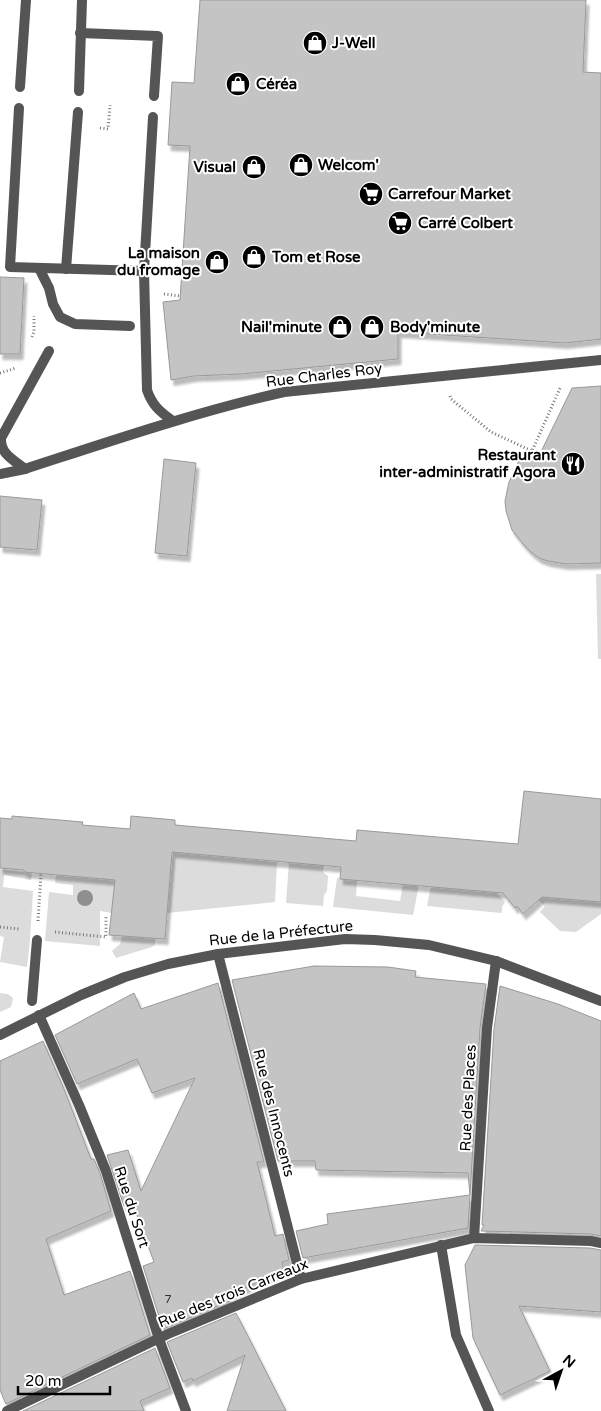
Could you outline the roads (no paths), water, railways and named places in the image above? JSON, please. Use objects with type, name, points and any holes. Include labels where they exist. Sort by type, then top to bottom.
[{"type":"street","points":[[20,87],[26,0]]},
{"type":"street","points":[[79,91],[82,0]]},
{"type":"street","points":[[80,33],[158,36],[154,96]]},
{"type":"street","points":[[19,108],[10,267],[144,271]]},
{"type":"street","points":[[66,268],[78,112]]},
{"type":"street","points":[[153,117],[144,271],[147,390],[155,407],[173,421]]},
{"type":"street","points":[[39,268],[60,317],[75,324],[130,326]]},
{"type":"street","points":[[25,469],[3,451],[0,444],[1,438],[49,351]]},
{"type":"street","name":"Rue Charles Roy","points":[[0,474],[25,469],[173,421],[239,402],[284,392],[601,360]]},
{"type":"street","points":[[32,1001],[37,936]]},
{"type":"street","name":"Rue de la Préfecture","points":[[0,1035],[81,995],[125,977],[168,964],[218,954],[345,939],[429,946],[496,961],[601,1001]]},
{"type":"street","name":"Rue des Innocents","points":[[218,954],[301,1279]]},
{"type":"street","name":"Rue des Places","points":[[474,1238],[487,1028],[496,961]]},
{"type":"street","name":"Rue du Sort","points":[[39,1016],[79,1104],[106,1171],[159,1339],[186,1411]]},
{"type":"street","name":"Rue des trois Carreaux","points":[[7,1411],[159,1339],[301,1279],[474,1238],[591,1241],[601,1243]]},
{"type":"street","points":[[441,1245],[456,1335],[489,1411]]},
{"type":"place","name":"J-Well","points":[[315,43]]},
{"type":"place","name":"Céréa","points":[[238,84]]},
{"type":"place","name":"Welcom'","points":[[301,165]]},
{"type":"place","name":"Visual","points":[[254,167]]},
{"type":"place","name":"Carrefour Market","points":[[371,194]]},
{"type":"place","name":"Carré Colbert","points":[[400,223]]},
{"type":"place","name":"Tom et Rose","points":[[254,257]]},
{"type":"place","name":"La maison du fromage","points":[[217,262]]},
{"type":"place","name":"Nail'minute","points":[[340,327]]},
{"type":"place","name":"Body'minute","points":[[372,327]]},
{"type":"place","name":"Restaurant inter-administratif Agora","points":[[573,464]]}]
